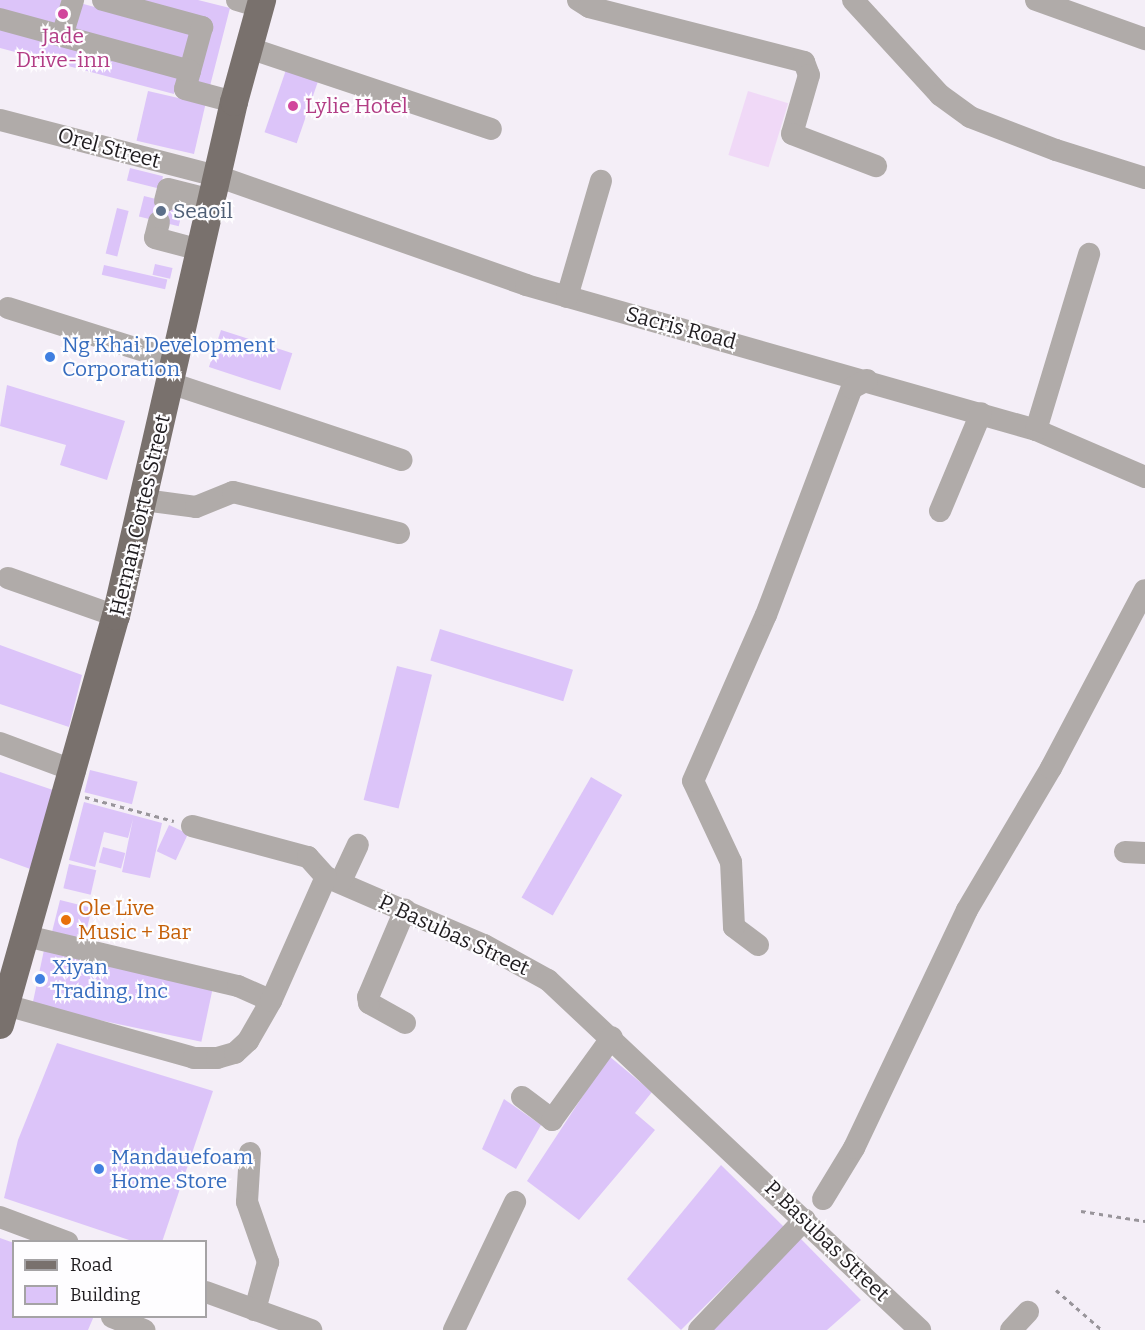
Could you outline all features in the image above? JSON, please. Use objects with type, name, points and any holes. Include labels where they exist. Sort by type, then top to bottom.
[{"type":"main road","name":"Hernan Cortes Street","points":[[5,996],[26,936],[72,782],[116,616],[234,102],[249,48],[253,2]]},
{"type":"street","points":[[62,36],[73,0]]},
{"type":"street","points":[[104,0],[202,27],[185,89],[234,102]]},
{"type":"street","points":[[578,0],[589,7],[804,62],[809,75],[792,134],[876,166]]},
{"type":"street","points":[[853,0],[940,95],[970,117],[1056,150],[1145,178]]},
{"type":"street","points":[[1036,0],[1145,39]]},
{"type":"street","points":[[0,19],[190,71]]},
{"type":"street","points":[[249,48],[491,129]]},
{"type":"street","name":"Orel Street","points":[[0,120],[173,165],[214,188]]},
{"type":"street","points":[[173,165],[155,238],[200,250]]},
{"type":"street","points":[[567,297],[601,181]]},
{"type":"street","points":[[164,204],[214,188]]},
{"type":"street","name":"Sacris Road","points":[[214,188],[371,233],[567,297],[867,380],[1036,430],[1145,477]]},
{"type":"street","points":[[1036,430],[1089,254]]},
{"type":"street","points":[[8,308],[402,460]]},
{"type":"street","points":[[758,945],[734,927],[731,862],[693,781],[766,615],[852,388],[867,380]]},
{"type":"street","points":[[940,511],[981,413]]},
{"type":"street","points":[[144,500],[195,507],[233,492],[399,533]]},
{"type":"street","points":[[8,578],[116,616]]},
{"type":"street","points":[[823,1199],[854,1148],[968,910],[1051,768],[1145,591]]},
{"type":"street","points":[[0,742],[72,782]]},
{"type":"street","points":[[192,826],[308,857],[334,879]]},
{"type":"street","points":[[5,996],[194,1058],[217,1058],[235,1053],[248,1041],[334,879],[357,845]]},
{"type":"street","name":"P. Basubas Street","points":[[334,879],[493,950],[548,980],[612,1037],[805,1219],[919,1330]]},
{"type":"street","points":[[405,910],[368,997],[369,1003],[405,1023]]},
{"type":"street","points":[[26,936],[238,986],[271,1001]]},
{"type":"street","points":[[522,1097],[552,1120],[612,1037]]},
{"type":"street","points":[[250,1153],[247,1202],[268,1262],[255,1310]]},
{"type":"street","points":[[454,1330],[515,1202]]},
{"type":"street","points":[[0,1217],[62,1240]]},
{"type":"street","points":[[699,1330],[805,1219]]},
{"type":"street","points":[[207,1292],[311,1330]]},
{"type":"street","points":[[1011,1330],[1028,1312]]},
{"type":"street","points":[[114,1318],[144,1330]]},
{"type":"path","points":[[72,782],[192,826]]},
{"type":"path","points":[[1081,1211],[1145,1221]]},
{"type":"path","points":[[1056,1290],[1102,1330]]},
{"type":"shaded area","points":[[748,91],[788,103],[769,167],[728,155]]},
{"type":"building","points":[[0,0],[67,0],[59,29],[0,13]]},
{"type":"building","points":[[132,0],[198,0],[230,8],[210,86],[194,82],[209,22]]},
{"type":"building","points":[[76,2],[190,33],[182,62],[68,31]]},
{"type":"building","points":[[0,29],[180,74],[174,94],[0,48]]},
{"type":"building","name":"Lylie Hotel","points":[[287,67],[319,78],[297,143],[265,132]]},
{"type":"building","points":[[148,91],[205,104],[194,154],[137,141]]},
{"type":"building","points":[[130,168],[163,176],[160,189],[127,181]]},
{"type":"building","name":"Seaoil","points":[[144,196],[184,206],[179,226],[139,216]]},
{"type":"building","points":[[117,208],[129,211],[117,257],[106,254]]},
{"type":"building","points":[[155,264],[173,268],[170,279],[153,275]]},
{"type":"building","points":[[104,265],[167,280],[165,289],[102,275]]},
{"type":"building","points":[[221,330],[292,353],[280,390],[209,367]]},
{"type":"building","points":[[7,385],[125,421],[107,480],[60,465],[66,445],[0,426]]},
{"type":"building","points":[[440,629],[573,670],[563,701],[430,661]]},
{"type":"building","points":[[0,645],[82,675],[69,727],[0,704]]},
{"type":"building","points":[[397,666],[432,675],[399,809],[364,800]]},
{"type":"building","points":[[90,770],[138,782],[132,804],[84,792]]},
{"type":"building","points":[[0,772],[53,790],[33,870],[0,858]]},
{"type":"building","points":[[591,777],[622,795],[553,915],[522,897]]},
{"type":"building","points":[[84,802],[162,823],[150,878],[122,872],[133,819],[128,838],[104,832],[95,867],[69,860]]},
{"type":"building","points":[[169,825],[188,834],[176,860],[157,851]]},
{"type":"building","points":[[103,847],[125,853],[121,868],[99,862]]},
{"type":"building","points":[[69,864],[96,870],[91,895],[63,888]]},
{"type":"building","points":[[60,900],[92,908],[82,948],[50,940]]},
{"type":"building","points":[[44,950],[213,986],[201,1042],[32,1006]]},
{"type":"building","name":"Mandauefoam Home Store","points":[[57,1043],[213,1091],[163,1240],[129,1240],[4,1198],[18,1140]]},
{"type":"building","points":[[609,1056],[652,1092],[635,1113],[655,1130],[579,1220],[527,1181]]},
{"type":"building","points":[[504,1099],[541,1125],[516,1169],[482,1149]]},
{"type":"building","points":[[721,1165],[784,1227],[681,1330],[627,1279]]},
{"type":"building","points":[[0,1238],[12,1242],[12,1318],[93,1318],[88,1330],[0,1330]]},
{"type":"building","points":[[800,1238],[861,1300],[827,1330],[711,1330]]},
{"type":"place","name":"Jade Drive-inn","points":[[63,14]]},
{"type":"place","name":"Lylie Hotel","points":[[293,106]]},
{"type":"place","name":"Seaoil","points":[[161,211]]},
{"type":"place","name":"Ng Khai Development Corporation","points":[[50,357]]},
{"type":"place","name":"Ole Live Music + Bar","points":[[66,920]]},
{"type":"place","name":"Xiyan Trading, Inc","points":[[40,979]]},
{"type":"place","name":"Mandauefoam Home Store","points":[[99,1169]]}]
